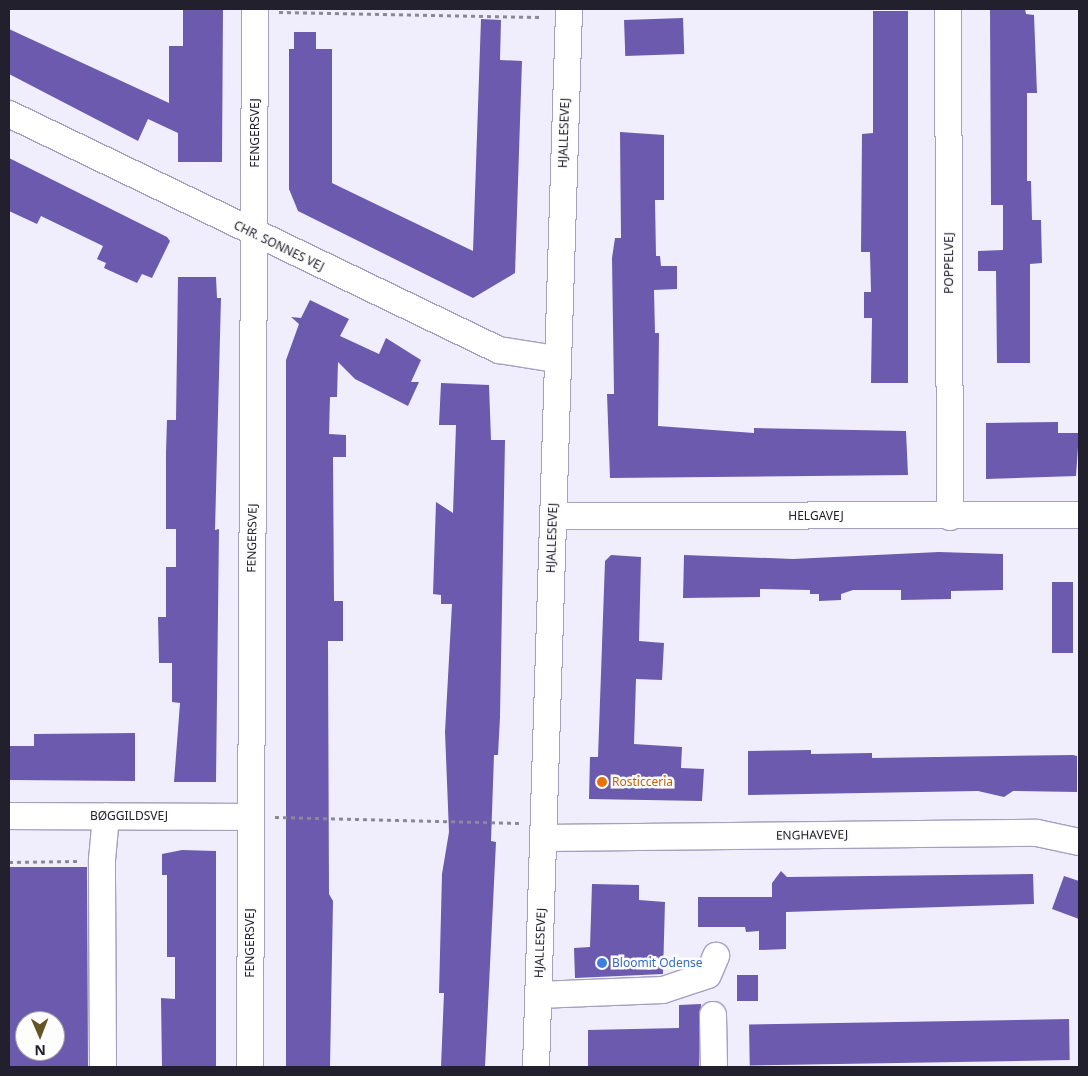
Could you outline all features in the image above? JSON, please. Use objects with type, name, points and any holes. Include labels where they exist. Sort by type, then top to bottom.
[{"type":"street","name":"POPPELVEJ","points":[[948,9],[950,517]]},
{"type":"street","name":"FENGERSVEJ","points":[[250,1067],[255,10]]},
{"type":"street","name":"HJALLESEVEJ","points":[[536,1067],[556,359],[569,13]]},
{"type":"street","name":"CHR. SONNES VEJ","points":[[9,114],[255,235],[499,350],[556,359]]},
{"type":"street","name":"HELGAVEJ","points":[[552,516],[950,517],[1079,515]]},
{"type":"street","name":"BØGGILDSVEJ","points":[[9,816],[250,817]]},
{"type":"street","points":[[103,1067],[102,860],[106,816]]},
{"type":"street","name":"ENGHAVEVEJ","points":[[543,831],[1037,833],[1079,842]]},
{"type":"street","points":[[538,995],[664,990],[708,975],[716,956]]},
{"type":"street","points":[[713,1015],[714,1067]]},
{"type":"path","points":[[255,10],[569,13]]},
{"type":"path","points":[[250,817],[543,831]]},
{"type":"path","points":[[9,862],[86,860]]},
{"type":"building","points":[[183,9],[223,9],[222,162],[178,162],[178,133],[148,119],[138,141],[9,74],[9,29],[169,103],[169,46],[183,46]]},
{"type":"building","points":[[990,9],[1025,9],[1026,14],[1034,15],[1037,93],[1027,93],[1027,181],[1031,181],[1032,220],[1041,220],[1042,263],[1030,264],[1030,363],[997,363],[996,271],[978,271],[978,251],[1003,250],[1003,205],[991,205]]},
{"type":"building","points":[[873,11],[908,11],[908,383],[871,383],[872,318],[864,318],[864,292],[871,292],[870,252],[861,252],[862,134],[873,133]]},
{"type":"building","points":[[683,18],[684,54],[625,56],[624,20]]},
{"type":"building","points":[[481,19],[501,20],[500,60],[522,61],[515,273],[473,298],[298,211],[289,189],[289,49],[294,49],[294,32],[316,32],[316,49],[332,49],[332,183],[473,251]]},
{"type":"building","points":[[620,132],[664,135],[664,200],[655,200],[656,256],[660,256],[661,266],[677,266],[677,289],[654,290],[655,333],[659,333],[658,426],[754,433],[754,428],[906,431],[908,475],[610,478],[607,394],[614,394],[612,258],[615,238],[621,238]]},
{"type":"building","points":[[9,158],[167,237],[170,241],[152,278],[142,274],[137,283],[104,268],[106,263],[97,259],[103,246],[41,216],[37,224],[9,211]]},
{"type":"building","points":[[178,277],[216,277],[217,298],[221,298],[215,530],[219,529],[216,782],[174,782],[180,703],[172,702],[172,663],[159,663],[158,617],[166,617],[166,567],[176,567],[176,529],[166,529],[166,452],[167,420],[176,420]]},
{"type":"building","points":[[310,300],[349,319],[340,336],[379,354],[386,338],[421,360],[411,382],[419,382],[408,406],[355,379],[338,362],[337,397],[330,397],[329,434],[346,435],[346,457],[333,457],[334,601],[343,601],[343,641],[328,641],[329,894],[333,901],[330,1067],[286,1067],[286,360],[299,324],[291,317],[301,318]]},
{"type":"building","points":[[441,383],[489,385],[491,440],[505,440],[500,717],[498,755],[494,755],[491,841],[496,842],[485,1067],[441,1067],[444,993],[439,993],[442,874],[449,832],[445,732],[452,604],[441,604],[441,595],[433,594],[436,502],[453,513],[456,425],[439,425]]},
{"type":"building","points":[[1058,422],[1058,433],[1079,433],[1076,476],[986,479],[986,423]]},
{"type":"building","points":[[939,552],[1003,554],[1003,590],[951,591],[951,599],[901,600],[901,590],[853,590],[841,594],[841,600],[819,601],[819,594],[810,594],[810,590],[760,589],[760,597],[683,598],[684,555],[793,559]]},
{"type":"building","points":[[611,555],[641,557],[639,641],[664,643],[662,680],[636,679],[634,744],[682,747],[681,768],[704,769],[702,801],[589,799],[590,757],[598,757],[605,561]]},
{"type":"building","points":[[1052,582],[1073,582],[1073,653],[1052,653]]},
{"type":"building","points":[[135,733],[135,781],[9,780],[9,746],[34,746],[34,734]]},
{"type":"building","points":[[811,750],[811,754],[872,753],[872,758],[1073,755],[1077,756],[1077,792],[1013,791],[1004,797],[978,791],[748,795],[748,751]]},
{"type":"building","points":[[182,850],[216,851],[216,1067],[162,1067],[161,998],[175,999],[175,957],[167,957],[167,875],[162,875],[162,854]]},
{"type":"building","points":[[9,867],[87,867],[88,1067],[9,1067]]},
{"type":"building","points":[[781,871],[787,877],[1033,874],[1034,904],[786,912],[786,949],[759,950],[759,931],[746,932],[745,927],[698,927],[698,897],[772,897],[772,883]]},
{"type":"building","points":[[1064,876],[1079,881],[1079,919],[1052,909]]},
{"type":"building","points":[[592,884],[639,885],[639,900],[665,902],[663,974],[575,978],[574,948],[590,947]]},
{"type":"building","points":[[737,975],[758,975],[758,1001],[737,1001]]},
{"type":"building","points":[[701,1004],[699,1067],[588,1067],[588,1030],[679,1028],[679,1005]]},
{"type":"building","points":[[1069,1019],[1070,1060],[750,1066],[749,1025]]},
{"type":"place","name":"Rosticceria","points":[[602,782]]},
{"type":"place","name":"Bloomit Odense","points":[[602,963]]}]
